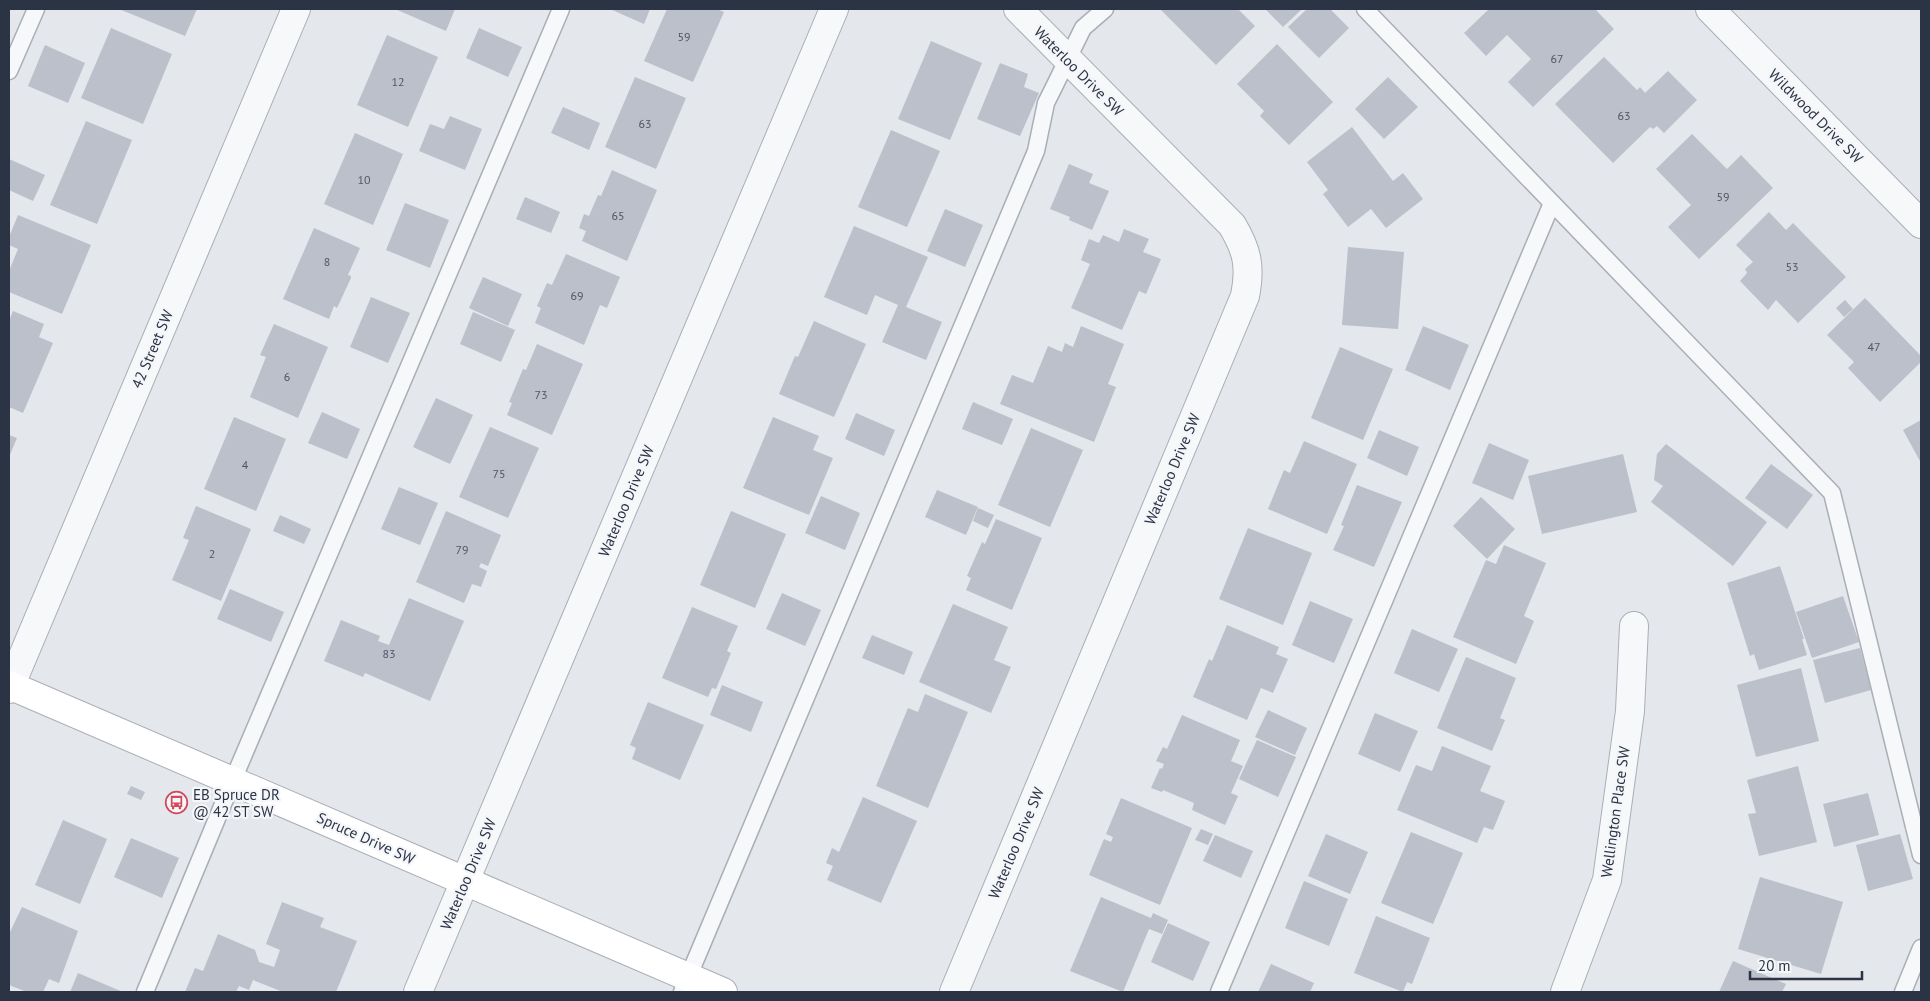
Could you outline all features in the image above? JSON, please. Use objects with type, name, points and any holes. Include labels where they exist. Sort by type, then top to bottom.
[{"type":"street","name":"42 Street SW","points":[[9,686],[296,9]]},
{"type":"street","name":"Waterloo Drive SW","points":[[418,992],[834,9]]},
{"type":"street","name":"Waterloo Drive SW","points":[[954,992],[1245,296],[1249,278],[1248,259],[1242,241],[1232,225],[1018,9]]},
{"type":"street","name":"Wildwood Drive SW","points":[[1710,9],[1921,224]]},
{"type":"street","name":"Wellington Place SW","points":[[1565,992],[1607,880],[1630,711],[1634,626]]},
{"type":"street","name":"Spruce Drive SW","points":[[9,686],[233,780],[465,881],[685,985],[723,992]]},
{"type":"lane","points":[[9,71],[36,9]]},
{"type":"lane","points":[[145,992],[233,780],[561,9]]},
{"type":"lane","points":[[685,985],[1036,151],[1046,104],[1083,28],[1105,9]]},
{"type":"lane","points":[[1365,9],[1832,492],[1921,855]]},
{"type":"lane","points":[[1219,992],[1552,203]]},
{"type":"lane","points":[[1903,992],[1921,948]]},
{"type":"building","points":[[119,9],[197,9],[185,36]]},
{"type":"building","points":[[395,9],[455,9],[446,31]]},
{"type":"building","points":[[610,9],[650,9],[644,24]]},
{"type":"building","points":[[667,9],[717,9],[724,12],[693,82],[644,61]]},
{"type":"building","points":[[1162,9],[1238,9],[1255,26],[1216,65]]},
{"type":"building","points":[[1265,9],[1302,9],[1283,27]]},
{"type":"building","points":[[1307,9],[1330,9],[1349,28],[1319,58],[1288,27]]},
{"type":"building","points":[[1489,9],[1595,9],[1614,29],[1533,107],[1508,82],[1531,59],[1507,35],[1486,56],[1464,33]]},
{"type":"building","points":[[111,28],[172,54],[143,124],[81,98]]},
{"type":"building","points":[[479,28],[522,47],[508,77],[466,58]]},
{"type":"building","points":[[387,35],[438,57],[408,127],[357,105]]},
{"type":"building","points":[[931,41],[982,63],[950,140],[898,119]]},
{"type":"building","points":[[1277,44],[1333,102],[1289,145],[1260,116],[1264,111],[1237,84]]},
{"type":"building","points":[[45,45],[85,63],[68,103],[28,86]]},
{"type":"building","points":[[1604,57],[1637,90],[1640,87],[1645,93],[1668,71],[1697,100],[1664,133],[1657,126],[1653,129],[1650,127],[1613,163],[1555,104]]},
{"type":"building","points":[[1000,63],[1028,74],[1024,87],[1039,93],[1020,136],[977,119]]},
{"type":"building","points":[[635,77],[686,98],[656,169],[605,147]]},
{"type":"building","points":[[1388,77],[1418,107],[1384,139],[1355,109]]},
{"type":"building","points":[[563,107],[600,123],[589,150],[551,133]]},
{"type":"building","points":[[450,116],[482,129],[465,170],[419,151],[430,124],[444,129]]},
{"type":"building","points":[[86,121],[132,140],[97,224],[50,205]]},
{"type":"building","points":[[1352,127],[1393,181],[1403,173],[1423,199],[1386,228],[1371,209],[1348,227],[1323,194],[1328,190],[1307,162]]},
{"type":"building","points":[[891,130],[940,151],[907,227],[858,207]]},
{"type":"building","points":[[355,133],[403,154],[373,225],[324,204]]},
{"type":"building","points":[[1692,134],[1727,169],[1741,155],[1773,188],[1699,259],[1668,227],[1691,205],[1656,169]]},
{"type":"building","points":[[9,159],[45,175],[33,201],[9,190]]},
{"type":"building","points":[[1069,164],[1093,174],[1089,183],[1109,191],[1092,230],[1069,220],[1070,217],[1050,209]]},
{"type":"building","points":[[612,170],[657,190],[627,261],[582,241],[586,231],[579,228],[584,214],[589,216],[598,195],[601,196]]},
{"type":"building","points":[[525,197],[560,212],[551,233],[516,219]]},
{"type":"building","points":[[405,203],[449,220],[430,268],[386,250]]},
{"type":"building","points":[[945,209],[983,225],[965,267],[927,251]]},
{"type":"building","points":[[1769,212],[1786,230],[1793,223],[1846,277],[1798,323],[1776,300],[1768,310],[1740,281],[1747,273],[1745,269],[1753,262],[1736,245]]},
{"type":"building","points":[[18,215],[91,245],[62,314],[9,292],[9,271],[18,249],[9,245],[9,237]]},
{"type":"building","points":[[854,226],[928,257],[906,307],[942,322],[926,360],[882,342],[898,305],[875,295],[867,315],[824,297]]},
{"type":"building","points":[[314,228],[360,248],[348,275],[351,278],[337,308],[334,306],[329,319],[283,299]]},
{"type":"building","points":[[1124,229],[1149,239],[1143,252],[1161,259],[1146,294],[1139,291],[1122,330],[1071,308],[1090,264],[1081,260],[1089,239],[1099,243],[1103,235],[1119,242]]},
{"type":"building","points":[[1348,247],[1404,252],[1398,329],[1342,325]]},
{"type":"building","points":[[566,254],[620,277],[607,308],[600,305],[584,345],[535,323],[541,308],[537,306],[547,283],[552,285]]},
{"type":"building","points":[[483,277],[522,294],[508,326],[469,308]]},
{"type":"building","points":[[371,297],[410,313],[388,363],[350,347]]},
{"type":"building","points":[[1865,298],[1921,356],[1921,362],[1880,402],[1848,368],[1854,362],[1827,335]]},
{"type":"building","points":[[1845,300],[1853,309],[1844,317],[1836,308]]},
{"type":"building","points":[[13,311],[44,324],[39,337],[53,343],[23,413],[9,407],[9,321]]},
{"type":"building","points":[[473,312],[515,330],[501,362],[460,344]]},
{"type":"building","points":[[814,321],[866,344],[834,417],[779,394],[795,356],[798,357]]},
{"type":"building","points":[[274,324],[328,347],[298,418],[250,397],[266,357],[260,355]]},
{"type":"building","points":[[1081,326],[1124,344],[1108,384],[1116,387],[1094,442],[1000,404],[1012,375],[1033,383],[1048,346],[1062,352],[1065,343],[1073,347]]},
{"type":"building","points":[[1423,326],[1469,345],[1450,390],[1405,370]]},
{"type":"building","points":[[537,344],[583,364],[552,435],[507,415],[512,403],[509,402],[523,369],[526,370]]},
{"type":"building","points":[[1340,347],[1393,369],[1363,440],[1311,418]]},
{"type":"building","points":[[436,398],[473,415],[450,464],[413,447]]},
{"type":"building","points":[[973,402],[1013,419],[1002,445],[962,429]]},
{"type":"building","points":[[322,412],[360,429],[347,459],[308,443]]},
{"type":"building","points":[[856,413],[895,430],[884,456],[845,439]]},
{"type":"building","points":[[234,417],[286,439],[256,511],[204,489]]},
{"type":"building","points":[[773,417],[819,436],[813,450],[833,458],[809,515],[743,488]]},
{"type":"building","points":[[1921,420],[1921,463],[1903,430]]},
{"type":"building","points":[[490,427],[539,448],[508,518],[459,497]]},
{"type":"building","points":[[1031,428],[1083,450],[1050,527],[998,505]]},
{"type":"building","points":[[1379,430],[1419,447],[1407,476],[1367,458]]},
{"type":"building","points":[[9,435],[17,438],[9,457]]},
{"type":"building","points":[[1304,441],[1357,464],[1327,534],[1268,509],[1284,470],[1290,473]]},
{"type":"building","points":[[1489,443],[1529,460],[1513,500],[1472,483]]},
{"type":"building","points":[[1666,444],[1767,522],[1733,566],[1651,502],[1663,486],[1654,480],[1657,454]]},
{"type":"building","points":[[1623,454],[1637,512],[1542,534],[1528,476]]},
{"type":"building","points":[[1771,464],[1813,495],[1787,529],[1745,498]]},
{"type":"building","points":[[1357,485],[1402,502],[1374,567],[1333,550],[1344,526],[1341,525]]},
{"type":"building","points":[[399,487],[438,503],[420,545],[381,529]]},
{"type":"building","points":[[937,490],[978,507],[966,535],[925,517]]},
{"type":"building","points":[[821,496],[860,513],[845,550],[805,533]]},
{"type":"building","points":[[1481,497],[1515,529],[1487,559],[1453,526]]},
{"type":"building","points":[[196,506],[251,529],[221,601],[172,580],[189,540],[183,538]]},
{"type":"building","points":[[978,508],[994,515],[988,528],[973,521]]},
{"type":"building","points":[[446,511],[501,535],[488,566],[481,563],[479,567],[487,571],[481,587],[472,584],[464,603],[416,582]]},
{"type":"building","points":[[731,511],[786,534],[755,608],[700,585]]},
{"type":"building","points":[[280,515],[311,529],[304,544],[273,531]]},
{"type":"building","points":[[996,519],[1042,538],[1012,610],[966,590],[971,578],[967,576],[982,542],[985,544]]},
{"type":"building","points":[[1248,528],[1312,553],[1283,625],[1219,599]]},
{"type":"building","points":[[1504,545],[1546,563],[1524,616],[1534,621],[1516,664],[1453,637],[1486,560],[1496,564]]},
{"type":"building","points":[[1780,566],[1804,639],[1802,639],[1807,655],[1759,670],[1754,654],[1750,656],[1727,583]]},
{"type":"building","points":[[230,589],[284,612],[271,642],[217,619]]},
{"type":"building","points":[[782,593],[821,610],[805,646],[766,629]]},
{"type":"building","points":[[1843,596],[1859,642],[1812,658],[1796,612]]},
{"type":"building","points":[[409,598],[464,621],[430,701],[365,673],[363,677],[324,661],[341,620],[380,636],[378,641],[389,645]]},
{"type":"building","points":[[1310,601],[1353,619],[1334,663],[1292,645]]},
{"type":"building","points":[[953,604],[1008,627],[994,660],[1011,667],[991,713],[919,682]]},
{"type":"building","points":[[692,607],[738,626],[727,651],[731,653],[716,689],[712,688],[708,697],[662,678]]},
{"type":"building","points":[[1227,625],[1279,647],[1276,654],[1288,659],[1273,693],[1261,688],[1247,720],[1193,697],[1209,659],[1212,661]]},
{"type":"building","points":[[1412,629],[1458,649],[1439,692],[1394,673]]},
{"type":"building","points":[[872,635],[913,652],[904,675],[862,658]]},
{"type":"building","points":[[1860,648],[1871,690],[1825,703],[1813,660]]},
{"type":"building","points":[[1466,657],[1516,678],[1500,718],[1505,720],[1492,751],[1437,728]]},
{"type":"building","points":[[1801,668],[1819,741],[1756,757],[1737,685]]},
{"type":"building","points":[[722,685],[763,702],[751,732],[710,715]]},
{"type":"building","points":[[925,694],[968,712],[928,808],[876,786],[908,708],[918,712]]},
{"type":"building","points":[[648,702],[704,725],[680,780],[632,759],[636,748],[630,745]]},
{"type":"building","points":[[1268,710],[1307,728],[1295,755],[1255,737]]},
{"type":"building","points":[[1375,713],[1418,731],[1400,772],[1358,754]]},
{"type":"building","points":[[1182,715],[1240,740],[1231,761],[1243,766],[1231,793],[1238,796],[1225,825],[1192,810],[1194,803],[1163,790],[1162,792],[1151,788],[1160,768],[1162,769],[1164,764],[1156,761],[1163,747],[1167,749]]},
{"type":"building","points":[[1257,740],[1296,757],[1278,797],[1239,779]]},
{"type":"building","points":[[1442,746],[1491,766],[1480,791],[1505,801],[1493,830],[1484,827],[1477,843],[1397,810],[1416,765],[1432,771]]},
{"type":"building","points":[[1798,766],[1817,842],[1759,856],[1748,814],[1756,813],[1747,780]]},
{"type":"building","points":[[131,786],[145,792],[141,800],[127,794]]},
{"type":"building","points":[[1868,793],[1879,835],[1834,847],[1823,804]]},
{"type":"building","points":[[863,797],[917,821],[881,903],[827,880],[833,866],[826,863],[832,848],[839,852]]},
{"type":"building","points":[[1121,798],[1192,828],[1160,905],[1089,875],[1104,839],[1111,842],[1113,837],[1106,834]]},
{"type":"building","points":[[63,820],[107,839],[80,904],[35,885]]},
{"type":"building","points":[[1201,829],[1213,834],[1208,845],[1195,840]]},
{"type":"building","points":[[1411,832],[1463,853],[1433,924],[1381,903]]},
{"type":"building","points":[[1326,834],[1368,852],[1350,894],[1308,876]]},
{"type":"building","points":[[1900,834],[1913,879],[1868,891],[1856,845]]},
{"type":"building","points":[[1215,835],[1253,851],[1241,878],[1203,861]]},
{"type":"building","points":[[131,838],[179,858],[162,898],[114,877]]},
{"type":"building","points":[[1760,877],[1843,902],[1821,974],[1738,949]]},
{"type":"building","points":[[1304,881],[1348,899],[1329,946],[1285,928]]},
{"type":"building","points":[[1101,897],[1151,918],[1153,913],[1168,920],[1162,934],[1149,929],[1123,992],[1070,971]]},
{"type":"building","points":[[282,902],[324,918],[320,927],[357,941],[336,992],[283,992],[253,980],[249,990],[239,986],[236,992],[185,992],[195,968],[203,971],[218,934],[255,950],[259,962],[274,967],[280,950],[266,944]]},
{"type":"building","points":[[22,907],[78,931],[59,983],[49,979],[43,992],[27,992],[9,985],[9,934]]},
{"type":"building","points":[[1376,916],[1430,938],[1412,984],[1407,982],[1403,992],[1354,973]]},
{"type":"building","points":[[1168,923],[1210,942],[1193,981],[1151,962]]},
{"type":"building","points":[[1733,961],[1786,984],[1782,992],[1719,992]]},
{"type":"building","points":[[1271,964],[1314,983],[1310,992],[1258,992]]},
{"type":"building","points":[[78,973],[123,992],[70,992]]},
{"type":"place","name":"EB Spruce DR @ 42 ST SW","points":[[177,803]]}]
